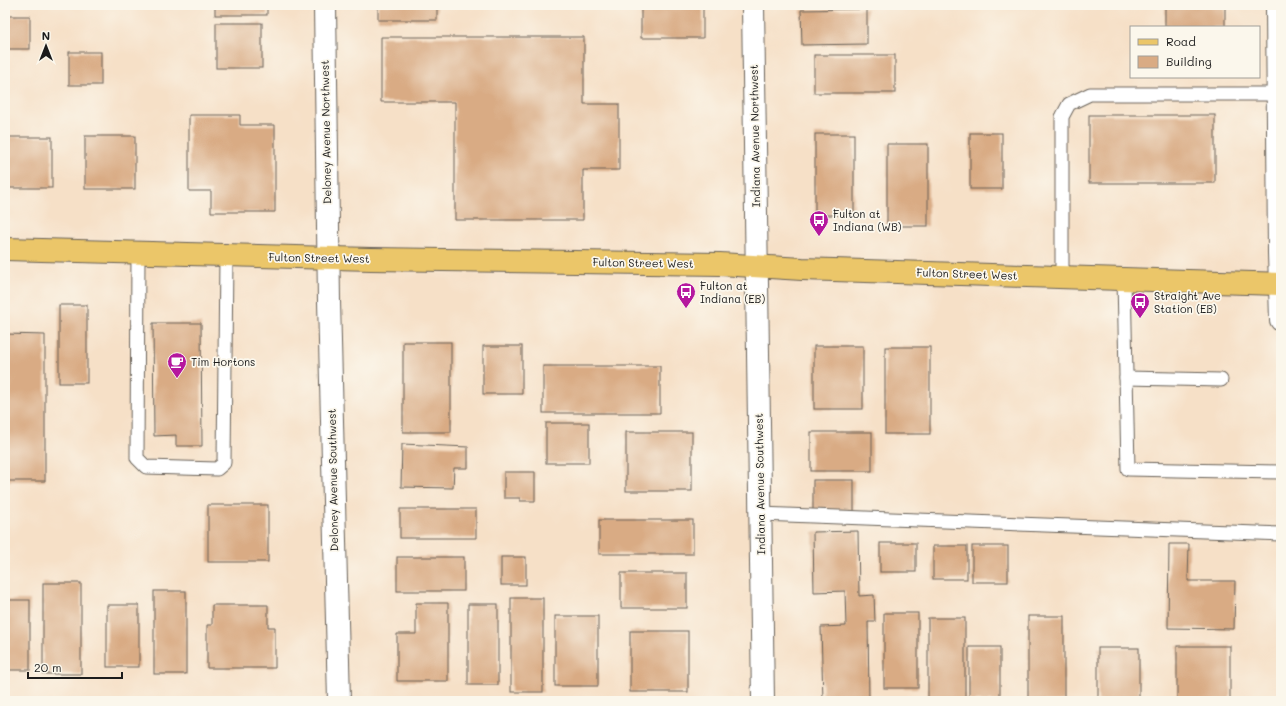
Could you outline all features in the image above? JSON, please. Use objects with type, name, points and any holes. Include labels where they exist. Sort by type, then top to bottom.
[{"type":"main road","name":"Fulton Street West","points":[[5,249],[226,256],[720,264],[757,267],[1281,284]]},
{"type":"street","name":"Deloney Avenue Northwest","points":[[325,5],[328,258]]},
{"type":"street","name":"Indiana Avenue Northwest","points":[[753,5],[757,267]]},
{"type":"street","points":[[1277,5],[1281,320]]},
{"type":"street","name":"Deloney Avenue Southwest","points":[[328,258],[339,701]]},
{"type":"street","name":"Indiana Avenue Southwest","points":[[757,267],[762,701]]},
{"type":"lane","points":[[1062,277],[1062,117],[1068,104],[1090,94],[1277,94]]},
{"type":"lane","points":[[138,253],[137,458],[146,467],[217,469],[224,464],[226,256]]},
{"type":"lane","points":[[1124,279],[1128,469],[1281,472]]},
{"type":"lane","points":[[1126,378],[1221,380]]},
{"type":"lane","points":[[760,514],[1281,534]]},
{"type":"building","points":[[215,5],[267,5],[267,15],[215,15]]},
{"type":"building","points":[[378,5],[437,5],[437,20],[378,20]]},
{"type":"building","points":[[641,5],[703,5],[703,38],[641,38]]},
{"type":"building","points":[[1165,5],[1225,5],[1225,26],[1165,26]]},
{"type":"building","points":[[867,9],[867,44],[802,45],[801,10]]},
{"type":"building","points":[[5,16],[30,16],[30,49],[5,49]]},
{"type":"building","points":[[216,23],[262,23],[262,68],[216,68]]},
{"type":"building","points":[[381,37],[584,37],[584,104],[619,104],[619,170],[583,170],[583,220],[455,220],[455,102],[381,102]]},
{"type":"building","points":[[69,52],[101,52],[101,85],[69,85]]},
{"type":"building","points":[[814,55],[895,55],[895,93],[814,93]]},
{"type":"building","points":[[189,115],[240,115],[240,125],[275,125],[275,212],[211,212],[211,191],[189,191]]},
{"type":"building","points":[[1089,115],[1215,115],[1215,183],[1089,183]]},
{"type":"building","points":[[970,133],[1002,133],[1002,189],[970,189]]},
{"type":"building","points":[[815,134],[854,134],[854,215],[815,215]]},
{"type":"building","points":[[85,136],[135,136],[135,189],[85,189]]},
{"type":"building","points":[[8,137],[52,137],[52,188],[8,188]]},
{"type":"building","points":[[887,144],[928,144],[928,226],[887,226]]},
{"type":"building","points":[[59,305],[87,305],[87,383],[59,383]]},
{"type":"building","name":"Tim Hortons","points":[[153,323],[201,323],[202,446],[176,446],[176,435],[154,436]]},
{"type":"building","points":[[5,334],[45,335],[45,481],[5,481]]},
{"type":"building","points":[[403,342],[451,342],[451,432],[403,432]]},
{"type":"building","points":[[483,346],[522,346],[522,394],[483,394]]},
{"type":"building","points":[[814,346],[863,346],[863,409],[814,409]]},
{"type":"building","points":[[885,347],[930,347],[930,434],[885,434]]},
{"type":"building","points":[[543,366],[660,366],[660,413],[543,413]]},
{"type":"building","points":[[546,423],[589,423],[589,463],[546,463]]},
{"type":"building","points":[[626,432],[692,432],[692,491],[626,491]]},
{"type":"building","points":[[811,432],[872,432],[872,471],[811,471]]},
{"type":"building","points":[[402,444],[468,447],[468,468],[454,468],[453,488],[401,487]]},
{"type":"building","points":[[504,472],[535,472],[535,501],[520,501],[520,498],[504,498]]},
{"type":"building","points":[[813,480],[854,480],[854,513],[813,513]]},
{"type":"building","points":[[208,505],[268,505],[268,562],[208,562]]},
{"type":"building","points":[[400,509],[476,509],[476,538],[400,538]]},
{"type":"building","points":[[599,520],[693,520],[693,554],[599,554]]},
{"type":"building","points":[[858,531],[859,596],[874,595],[875,622],[868,622],[869,700],[823,701],[821,627],[846,626],[845,591],[814,592],[813,532]]},
{"type":"building","points":[[880,543],[916,543],[916,572],[880,572]]},
{"type":"building","points":[[1169,544],[1189,544],[1188,581],[1235,581],[1234,629],[1168,628]]},
{"type":"building","points":[[933,546],[967,546],[967,579],[933,579]]},
{"type":"building","points":[[972,546],[1008,546],[1008,582],[972,582]]},
{"type":"building","points":[[397,557],[464,557],[464,591],[397,591]]},
{"type":"building","points":[[501,557],[526,557],[526,585],[501,585]]},
{"type":"building","points":[[621,573],[687,573],[687,608],[621,608]]},
{"type":"building","points":[[43,583],[81,583],[81,674],[43,674]]},
{"type":"building","points":[[154,591],[186,591],[186,674],[154,674]]},
{"type":"building","points":[[511,598],[543,598],[543,692],[511,692]]},
{"type":"building","points":[[5,600],[30,600],[30,670],[5,670]]},
{"type":"building","points":[[416,603],[448,603],[448,681],[397,681],[397,634],[416,634]]},
{"type":"building","points":[[468,604],[498,604],[498,685],[468,685]]},
{"type":"building","points":[[107,605],[139,605],[139,667],[107,667]]},
{"type":"building","points":[[212,605],[268,605],[268,627],[275,627],[275,668],[207,668],[207,625],[212,625]]},
{"type":"building","points":[[884,613],[918,613],[918,688],[884,688]]},
{"type":"building","points":[[555,616],[598,616],[598,686],[555,686]]},
{"type":"building","points":[[1028,616],[1064,616],[1064,701],[1028,701]]},
{"type":"building","points":[[928,618],[965,618],[965,701],[928,701]]},
{"type":"building","points":[[630,631],[688,631],[688,692],[630,692]]},
{"type":"building","points":[[1177,646],[1230,646],[1230,701],[1177,701]]},
{"type":"building","points":[[969,647],[1000,647],[1000,701],[969,701]]},
{"type":"building","points":[[1098,648],[1139,648],[1139,701],[1098,701]]},
{"type":"place","name":"Fulton at Indiana (WB)","points":[[819,237]]},
{"type":"place","name":"Fulton at Indiana (EB)","points":[[686,309]]},
{"type":"place","name":"Straight Ave Station (EB)","points":[[1140,319]]},
{"type":"place","name":"Tim Hortons","points":[[177,379]]}]
